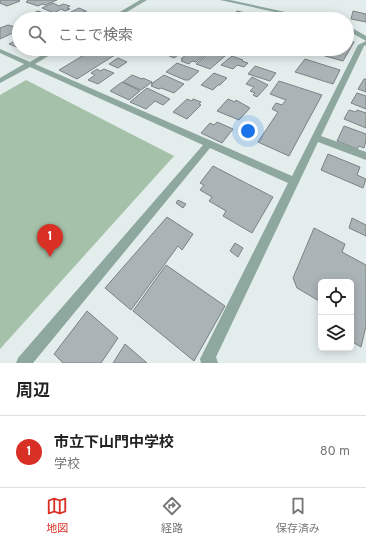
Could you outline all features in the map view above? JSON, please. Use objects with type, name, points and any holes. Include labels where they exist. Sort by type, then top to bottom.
[{"type":"street","points":[[123,12],[144,0]]},
{"type":"street","points":[[223,0],[281,12]]},
{"type":"street","points":[[354,31],[366,39]]},
{"type":"street","points":[[211,363],[207,359],[361,45],[366,43]]},
{"type":"street","points":[[0,51],[294,181]]},
{"type":"street","points":[[0,81],[45,56]]},
{"type":"street","points":[[315,137],[366,156]]},
{"type":"street","points":[[23,363],[209,144]]},
{"type":"green space","points":[[26,80],[174,156],[0,349],[0,95]]},
{"type":"building","points":[[0,0],[20,1],[7,6],[0,3]]},
{"type":"building","points":[[28,0],[57,0],[38,6],[26,2]]},
{"type":"building","points":[[53,3],[59,6],[63,4],[70,6],[67,8],[70,9],[65,11],[61,9],[56,12],[42,8]]},
{"type":"building","points":[[79,8],[86,11],[83,12],[71,12]]},
{"type":"building","points":[[353,11],[366,14],[366,22],[354,20],[354,12]]},
{"type":"building","points":[[8,25],[12,26],[12,33],[0,39],[0,28]]},
{"type":"building","points":[[82,56],[113,56],[77,79],[59,70]]},
{"type":"building","points":[[185,56],[203,56],[196,62],[192,61],[189,64],[181,61],[183,59],[181,59]]},
{"type":"building","points":[[205,56],[225,56],[210,69],[196,64]]},
{"type":"building","points":[[232,56],[248,63],[244,67],[237,65],[233,69],[221,65]]},
{"type":"building","points":[[325,56],[346,56],[343,61]]},
{"type":"building","points":[[118,58],[127,62],[118,68],[109,64]]},
{"type":"building","points":[[305,59],[340,70],[333,84],[295,72]]},
{"type":"building","points":[[177,63],[199,71],[189,80],[185,80],[166,72]]},
{"type":"building","points":[[255,66],[276,73],[270,81],[248,74]]},
{"type":"building","points":[[97,69],[100,71],[104,69],[114,73],[98,84],[88,80],[95,75],[91,73]]},
{"type":"building","points":[[214,73],[227,78],[213,90],[201,85]]},
{"type":"building","points":[[132,75],[152,82],[141,90],[123,82]]},
{"type":"building","points":[[164,75],[184,84],[174,93],[151,86],[153,84],[151,84]]},
{"type":"building","points":[[252,77],[268,85],[257,97],[253,95],[255,93],[250,91],[254,87],[246,84]]},
{"type":"building","points":[[364,79],[366,79],[366,92],[358,89]]},
{"type":"building","points":[[279,81],[322,95],[289,156],[258,142],[278,112],[272,109],[276,103],[282,105],[286,100],[270,94]]},
{"type":"building","points":[[122,82],[140,91],[129,100],[110,91]]},
{"type":"building","points":[[147,88],[170,99],[163,105],[155,101],[146,109],[130,102]]},
{"type":"building","points":[[357,93],[366,96],[366,109],[351,103]]},
{"type":"building","points":[[187,99],[192,101],[193,99],[201,102],[199,104],[201,105],[187,119],[173,112]]},
{"type":"building","points":[[228,99],[235,102],[236,100],[250,108],[239,120],[217,111]]},
{"type":"building","points":[[349,110],[356,112],[357,110],[366,113],[366,128],[344,119]]},
{"type":"building","points":[[217,122],[233,129],[222,143],[201,133],[210,123],[214,125]]},
{"type":"building","points":[[344,126],[366,134],[364,148],[359,146],[357,149],[337,141]]},
{"type":"building","points":[[328,154],[360,167],[357,175],[366,179],[363,188],[321,170]]},
{"type":"building","points":[[213,166],[273,197],[252,233],[223,216],[226,211],[209,201],[212,197],[200,190],[204,185],[200,183]]},
{"type":"building","points":[[178,200],[186,204],[183,208],[176,203]]},
{"type":"building","points":[[167,217],[193,234],[182,250],[178,246],[131,310],[105,288]]},
{"type":"building","points":[[352,218],[366,225],[366,236],[349,228]]},
{"type":"building","points":[[314,228],[345,244],[342,252],[366,265],[366,326],[361,347],[354,343],[354,279],[318,279],[318,300],[297,288],[293,278]]},
{"type":"building","points":[[235,243],[243,248],[238,257],[230,251]]},
{"type":"building","points":[[166,265],[225,306],[194,361],[133,311]]},
{"type":"building","points":[[87,311],[118,338],[101,363],[63,363],[54,354]]},
{"type":"building","points":[[125,344],[147,363],[113,363]]},
{"type":"place","name":"市立下山門中学校","points":[[50,257]]}]
